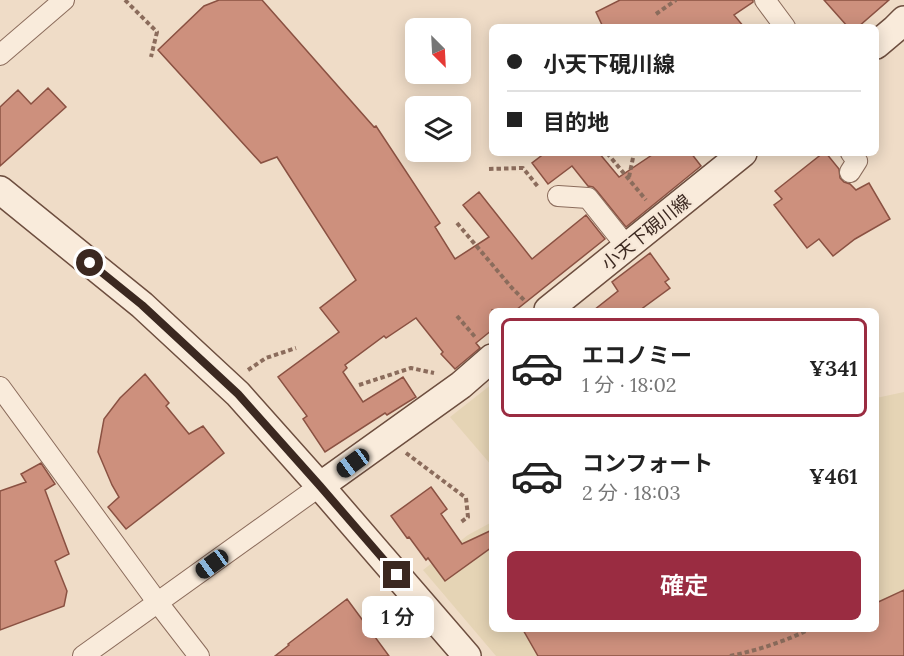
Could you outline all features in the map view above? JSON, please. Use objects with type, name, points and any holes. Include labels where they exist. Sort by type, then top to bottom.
[{"type":"main road","points":[[879,42],[904,20]]},
{"type":"main road","name":"小天下硯川線","points":[[538,307],[627,247],[739,156]]},
{"type":"main road","points":[[0,190],[142,305],[238,394],[468,656]]},
{"type":"main road","points":[[320,486],[462,384],[489,361]]},
{"type":"street","points":[[0,55],[64,0]]},
{"type":"street","points":[[765,0],[783,24]]},
{"type":"street","points":[[558,195],[588,198],[627,247]]},
{"type":"street","points":[[0,387],[199,656]]},
{"type":"street","points":[[83,656],[320,486]]},
{"type":"path","points":[[125,0],[157,32],[150,57]]},
{"type":"path","points":[[656,14],[676,0]]},
{"type":"path","points":[[610,156],[642,193],[660,220]]},
{"type":"path","points":[[628,178],[633,156]]},
{"type":"path","points":[[489,169],[522,168],[543,193],[558,195]]},
{"type":"path","points":[[457,223],[499,274],[538,307]]},
{"type":"path","points":[[227,384],[267,358],[296,348]]},
{"type":"path","points":[[359,385],[411,368],[444,374],[462,384]]},
{"type":"path","points":[[386,439],[466,498],[468,517],[461,522]]},
{"type":"path","points":[[730,656],[789,640],[804,632]]},
{"type":"shaded area","points":[[489,386],[489,462],[450,417]]},
{"type":"shaded area","points":[[904,392],[904,656],[496,656],[423,570],[468,535],[489,524],[489,632],[879,632],[879,397]]},
{"type":"building","points":[[219,0],[262,0],[374,127],[376,126],[440,223],[435,227],[455,259],[489,237],[463,205],[479,192],[532,259],[586,215],[605,239],[519,308],[489,308],[489,332],[476,343],[480,348],[455,369],[441,354],[443,352],[416,318],[386,338],[384,336],[345,365],[347,368],[343,372],[363,402],[403,377],[416,397],[387,415],[385,413],[325,452],[303,419],[307,416],[278,377],[339,332],[320,308],[356,280],[277,157],[261,163],[158,50],[204,6]]},
{"type":"building","points":[[620,0],[753,0],[734,15],[742,24],[602,24],[596,12]]},
{"type":"building","points":[[824,0],[889,0],[861,24],[845,24]]},
{"type":"building","points":[[48,88],[66,107],[0,166],[0,107],[18,90],[31,104]]},
{"type":"building","points":[[541,156],[602,156],[619,177],[650,156],[693,156],[701,166],[626,227],[597,191],[588,186],[572,166],[548,184],[532,163]]},
{"type":"building","points":[[819,156],[828,156],[839,169],[840,178],[856,190],[869,183],[890,219],[855,239],[833,256],[819,239],[807,248],[774,205],[782,199],[775,191]]},
{"type":"building","points":[[650,253],[669,279],[665,282],[670,288],[643,308],[597,308],[618,291],[612,282]]},
{"type":"building","points":[[145,374],[169,403],[166,406],[189,434],[203,426],[224,453],[126,529],[108,507],[119,497],[98,452],[104,419],[120,398]]},
{"type":"building","points":[[41,463],[55,484],[45,490],[69,554],[55,561],[67,591],[64,606],[0,630],[0,491],[26,482],[21,474]]},
{"type":"building","points":[[431,487],[447,509],[441,514],[462,544],[489,531],[489,549],[445,581],[391,516]]},
{"type":"building","points":[[904,590],[904,656],[538,656],[524,632],[879,632],[879,602]]},
{"type":"building","points":[[347,599],[389,656],[275,656],[288,644]]},
{"type":"route","points":[[90,263],[142,305],[238,394],[397,575]]}]
